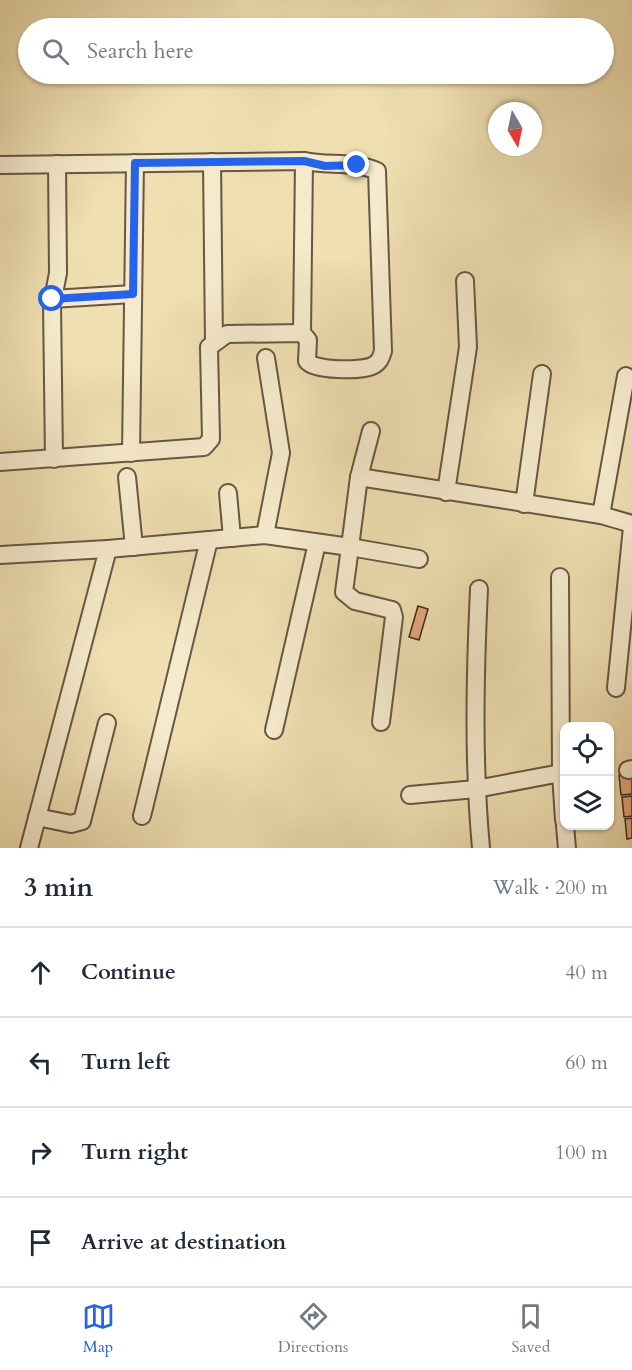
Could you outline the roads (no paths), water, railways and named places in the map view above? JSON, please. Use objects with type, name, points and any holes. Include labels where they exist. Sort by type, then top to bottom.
[{"type":"street","points":[[0,165],[304,161],[325,166],[368,166],[377,171],[383,351],[379,362],[370,367],[316,368],[308,361],[308,340],[302,333],[304,161]]},
{"type":"street","points":[[212,162],[214,343]]},
{"type":"street","points":[[131,453],[135,163]]},
{"type":"street","points":[[54,459],[52,299],[58,273],[57,164]]},
{"type":"street","points":[[446,492],[468,347],[465,281]]},
{"type":"street","points":[[52,299],[133,294]]},
{"type":"street","points":[[0,462],[204,447],[211,439],[209,347],[227,334],[302,333]]},
{"type":"street","points":[[266,358],[281,453],[266,535]]},
{"type":"street","points":[[524,504],[542,374]]},
{"type":"street","points":[[601,515],[626,376]]},
{"type":"street","points":[[371,430],[360,477],[345,592],[348,598],[392,610],[394,617],[381,722]]},
{"type":"street","points":[[127,477],[134,547]]},
{"type":"street","points":[[360,477],[601,515],[632,525],[616,688]]},
{"type":"street","points":[[228,492],[232,538]]},
{"type":"street","points":[[0,555],[108,549],[266,535],[419,559]]},
{"type":"street","points":[[142,816],[209,540]]},
{"type":"street","points":[[274,730],[317,543]]},
{"type":"street","points":[[29,848],[108,549]]},
{"type":"street","points":[[560,576],[561,722]]},
{"type":"street","points":[[479,589],[474,707],[476,789],[481,848]]},
{"type":"street","points":[[38,817],[71,824],[82,821],[107,723]]},
{"type":"street","points":[[410,795],[476,789],[560,773]]},
{"type":"street","points":[[565,830],[567,848]]}]
